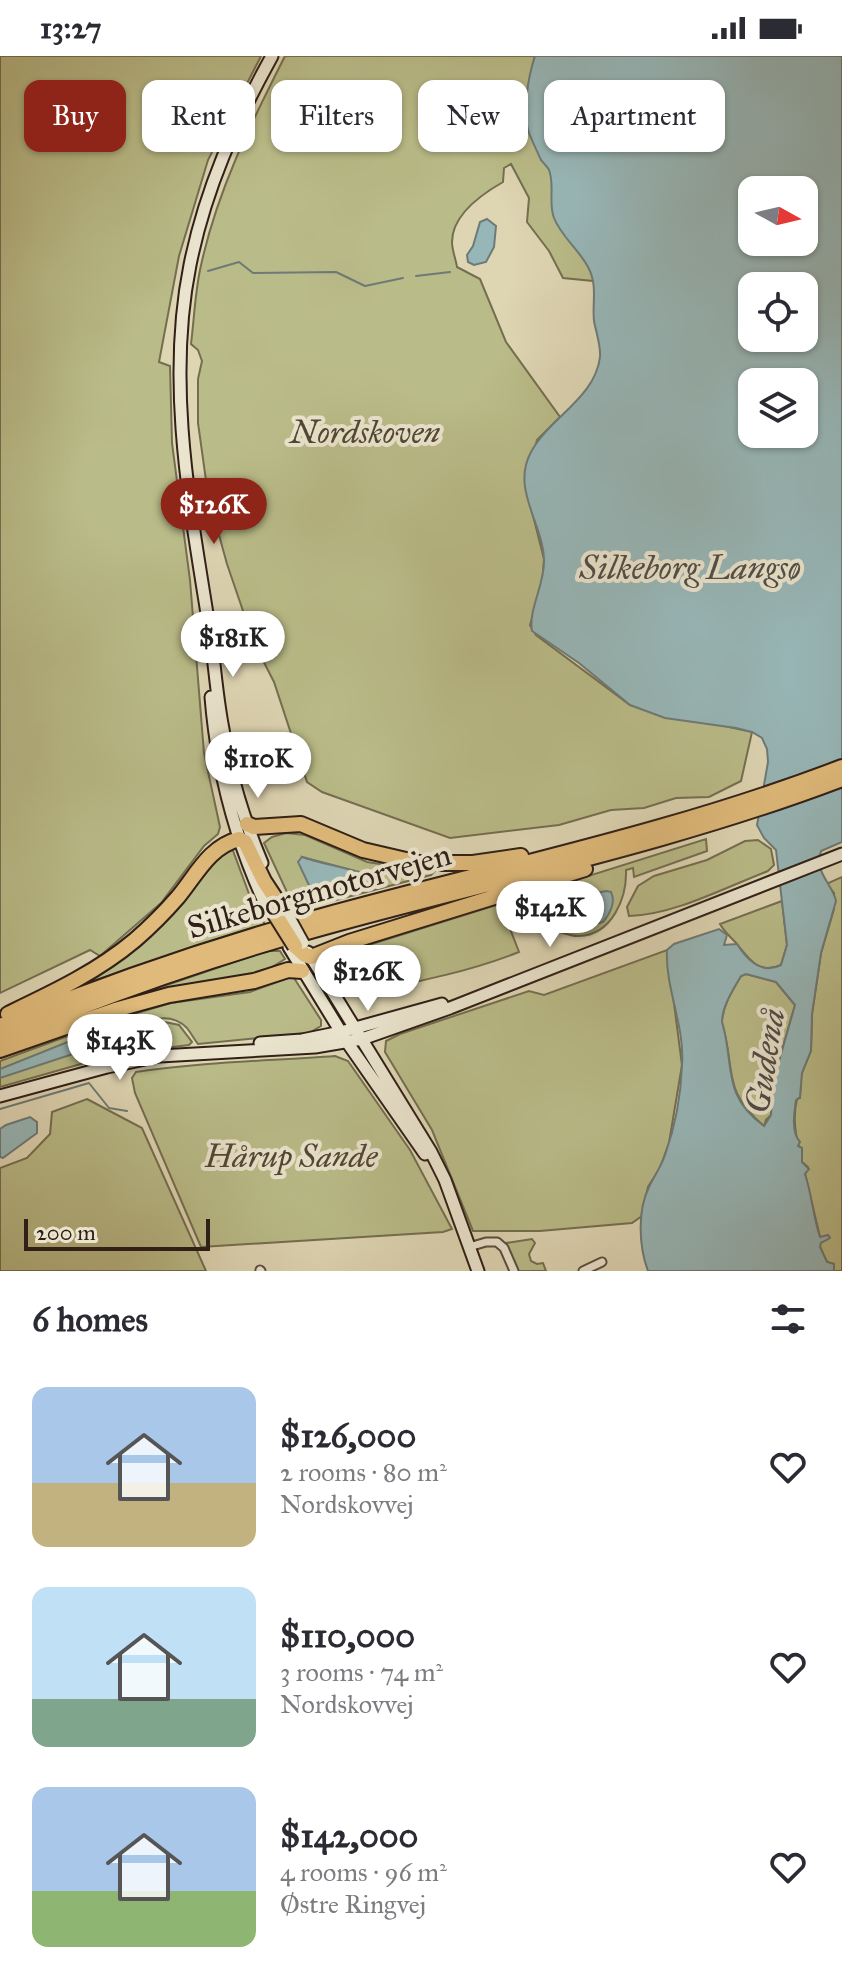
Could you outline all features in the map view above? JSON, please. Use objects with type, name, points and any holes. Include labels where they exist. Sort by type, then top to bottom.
[{"type":"highway","name":"Silkeborgmotorvejen","points":[[0,1039],[108,996],[267,943],[693,828],[842,767]]},
{"type":"highway","points":[[300,953],[379,933],[842,779]]},
{"type":"highway","points":[[0,1017],[86,975],[134,941],[170,907],[212,852],[225,843],[281,824],[301,824],[363,850],[400,860],[438,864],[507,858],[666,825]]},
{"type":"highway","name":"Silkeborgmotorvejen","points":[[0,1026],[104,985],[324,915],[666,825],[693,828]]},
{"type":"highway","points":[[0,1050],[139,1003],[189,991],[245,983],[294,969],[300,953],[274,905],[245,838]]},
{"type":"highway","points":[[255,882],[292,923]]},
{"type":"street","points":[[255,882],[245,838],[217,754],[182,416],[181,353],[184,303],[197,234],[237,123],[272,56]]},
{"type":"street","points":[[160,1056],[268,1049],[352,1037],[482,994],[842,854]]},
{"type":"street","points":[[292,923],[300,953],[425,1155],[455,1210]]},
{"type":"street","points":[[0,1096],[73,1075],[211,1047],[352,1037],[430,1007],[482,994]]},
{"type":"street","points":[[352,1037],[412,1118],[445,1180],[478,1271]]},
{"type":"street","points":[[469,1247],[497,1242],[504,1248],[514,1271]]},
{"type":"street","points":[[583,1271],[602,1262]]},
{"type":"green space","points":[[0,56],[261,56],[249,80],[142,80],[142,152],[212,152],[179,256],[159,362],[170,366],[172,443],[190,580],[204,753],[220,827],[218,834],[204,846],[161,903],[100,956],[90,950],[0,993]]},
{"type":"green space","name":"Nordskoven","points":[[285,56],[535,56],[528,90],[528,80],[418,80],[418,152],[528,152],[528,124],[541,136],[544,152],[547,152],[594,281],[563,278],[549,251],[527,222],[529,198],[511,164],[504,168],[503,182],[463,214],[453,232],[457,267],[480,279],[506,342],[560,417],[537,440],[525,484],[544,559],[542,585],[530,625],[536,635],[630,705],[752,732],[741,781],[709,797],[676,798],[644,808],[611,810],[559,825],[450,838],[322,792],[307,782],[274,682],[254,643],[208,495],[198,423],[198,379],[202,361],[198,350],[191,344],[198,279],[215,214],[240,152],[255,152],[255,118],[271,85],[271,152],[402,152],[402,80],[273,80]]},
{"type":"green space","points":[[286,833],[305,835],[367,862],[434,872],[302,909],[293,905],[264,843]],"holes":[[[302,857],[374,876],[374,881],[314,896]]]},
{"type":"green space","points":[[706,839],[707,851],[634,877],[633,868],[626,870],[624,892],[615,913],[609,922],[591,934],[576,936],[554,930],[548,910],[509,926],[519,952],[459,972],[356,994],[333,969],[332,961],[337,955]]},
{"type":"green space","points":[[758,840],[771,849],[774,865],[768,871],[682,906],[629,916],[627,907],[638,886],[654,876],[707,860],[745,841]]},
{"type":"green space","points":[[232,848],[255,910],[265,924],[87,983],[86,979],[216,855]]},
{"type":"green space","points":[[842,877],[842,1271],[834,1271],[834,1264],[827,1262],[820,1247],[805,1174],[808,1167],[802,1162],[795,1117],[801,1075],[811,1050],[812,1014],[821,953],[834,909],[834,893],[826,884]]},
{"type":"green space","points":[[782,901],[787,945],[781,965],[761,967],[750,960],[720,924]]},
{"type":"green space","points":[[667,950],[682,1065],[669,1143],[660,1168],[648,1187],[642,1216],[632,1223],[540,1231],[473,1231],[432,1130],[385,1052],[386,1041],[529,991],[544,995]]},
{"type":"green space","points":[[267,951],[280,951],[285,959],[264,972],[102,1010],[102,1007]]},
{"type":"green space","points":[[746,974],[776,982],[795,1005],[773,1082],[771,1115],[764,1126],[750,1113],[736,1090],[722,1023],[728,998],[741,976]]},
{"type":"green space","points":[[291,977],[321,1020],[321,1026],[309,1033],[198,1044],[187,1028],[169,1019],[150,1020],[112,1037],[103,1023],[171,1003],[250,992]]},
{"type":"green space","points":[[160,1021],[179,1025],[192,1042],[189,1045],[116,1054],[113,1040]]},
{"type":"green space","points":[[95,1026],[109,1056],[0,1087],[0,1061]]},
{"type":"green space","name":"Hårup Sande","points":[[335,1056],[348,1061],[410,1150],[452,1229],[201,1247],[135,1093],[132,1078],[136,1072]]},
{"type":"green space","name":"Hårup Sande","points":[[87,1099],[142,1128],[206,1271],[0,1271],[0,1168],[27,1158],[50,1134],[52,1112]]},
{"type":"green space","points":[[532,1239],[535,1243],[529,1254],[531,1261],[543,1263],[546,1271],[517,1271],[506,1243]]},
{"type":"water","name":"Silkeborg Langsø","points":[[535,56],[842,56],[842,842],[821,851],[819,859],[836,901],[821,953],[812,1014],[811,1051],[802,1073],[794,1122],[800,1142],[798,1146],[802,1148],[802,1162],[809,1169],[805,1174],[820,1237],[828,1235],[830,1238],[820,1247],[827,1262],[834,1264],[834,1271],[648,1271],[645,1261],[641,1240],[643,1207],[669,1144],[681,1076],[681,1036],[669,979],[667,950],[674,944],[719,929],[727,935],[724,945],[737,944],[755,964],[774,968],[781,965],[787,945],[776,850],[757,825],[768,762],[762,738],[736,728],[665,718],[630,705],[579,663],[532,631],[532,614],[544,560],[526,494],[525,467],[547,430],[589,385],[600,353],[591,274],[554,218],[549,169],[541,160],[528,129],[528,89]],"holes":[[[746,974],[776,982],[795,1005],[773,1082],[771,1115],[764,1126],[750,1114],[735,1091],[722,1022],[726,1004],[741,976]]]},
{"type":"water","points":[[487,219],[496,226],[494,247],[486,262],[474,265],[468,262],[467,255],[480,222]]},
{"type":"water","points":[[302,857],[375,878],[374,881],[314,896],[298,862]]},
{"type":"water","points":[[611,892],[613,904],[603,922],[580,929],[565,928],[557,914],[559,906]]},
{"type":"water","points":[[79,1040],[79,1052],[0,1078],[0,1069]]},
{"type":"water","points":[[30,1117],[37,1122],[37,1133],[3,1158],[0,1157],[0,1129]]},
{"type":"waterway","points":[[208,271],[239,262],[253,273],[336,272],[365,286],[403,278]]},
{"type":"waterway","points":[[416,276],[450,272]]},
{"type":"waterway","points":[[0,1109],[89,1083],[109,1108],[127,1111]]},
{"type":"water label","name":"Gudenå","points":[[765,1061]]}]
